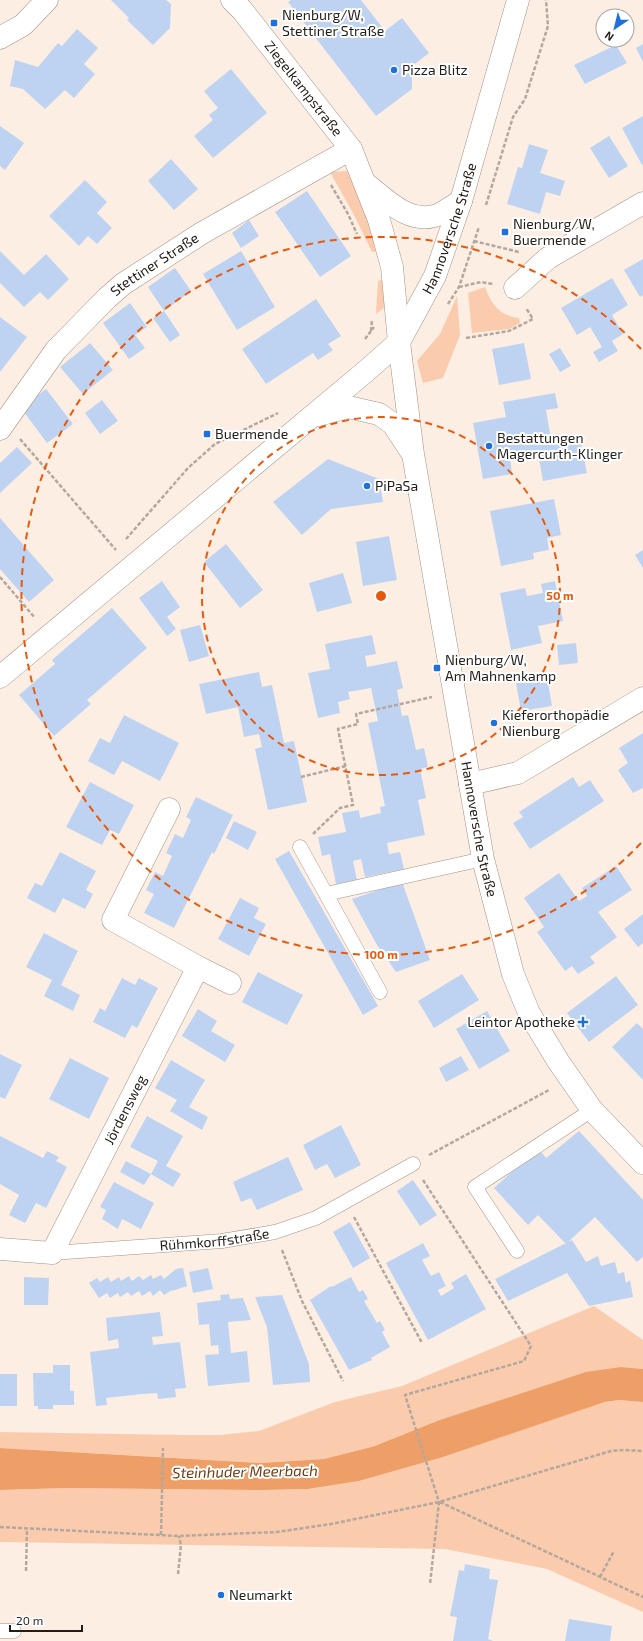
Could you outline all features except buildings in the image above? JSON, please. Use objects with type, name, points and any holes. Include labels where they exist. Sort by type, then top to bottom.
[{"type":"street","points":[[0,38],[23,25],[47,0]]},
{"type":"street","name":"Ziegelkampstraße","points":[[232,0],[247,16],[351,149],[379,220],[392,267],[399,342]]},
{"type":"street","name":"Hannoversche Straße","points":[[518,0],[461,201],[435,276],[399,342],[413,454],[483,859],[513,974],[529,1012],[558,1061],[592,1110],[643,1163]]},
{"type":"street","name":"Stettiner Straße","points":[[2,426],[56,350],[107,298],[123,284],[202,233],[351,149]]},
{"type":"street","points":[[366,184],[405,213],[419,218],[438,214],[461,201]]},
{"type":"street","points":[[515,288],[548,258],[643,203]]},
{"type":"street","points":[[0,677],[399,342]]},
{"type":"street","name":"Hannoversche Straße","points":[[311,416],[348,407],[379,414],[393,424],[413,454]]},
{"type":"street","points":[[470,784],[511,776],[518,773],[643,698]]},
{"type":"street","points":[[169,809],[113,920],[230,983]]},
{"type":"street","name":"Jördensweg","points":[[52,1253],[198,967]]},
{"type":"street","name":"Rühmkorffstraße","points":[[0,1248],[52,1253]]},
{"type":"lane","points":[[300,847],[380,992]]},
{"type":"lane","points":[[326,894],[483,859]]},
{"type":"lane","points":[[516,1251],[475,1187],[592,1110]]},
{"type":"lane","name":"Rühmkorffstraße","points":[[52,1253],[222,1241],[275,1232],[316,1218],[413,1164]]},
{"type":"path","points":[[485,208],[512,117],[526,99],[548,26],[546,0]]},
{"type":"path","points":[[319,167],[348,214],[358,236]]},
{"type":"path","points":[[481,221],[458,287],[481,282],[515,288]]},
{"type":"path","points":[[474,241],[522,253]]},
{"type":"path","points":[[466,338],[509,332],[533,319]]},
{"type":"path","points":[[112,556],[188,468],[215,444],[283,410],[311,416]]},
{"type":"path","points":[[2,426],[116,551]]},
{"type":"path","points":[[0,578],[50,635]]},
{"type":"path","points":[[300,847],[340,808],[353,805],[338,729],[358,724],[356,714],[433,697]]},
{"type":"path","points":[[301,777],[346,766]]},
{"type":"path","points":[[430,1584],[439,1502],[405,1395],[524,1361],[531,1346],[413,1164],[554,1087]]},
{"type":"path","points":[[345,1201],[422,1343]]},
{"type":"path","points":[[275,1232],[302,1301],[343,1381]]},
{"type":"path","points":[[161,1535],[163,1448]]},
{"type":"path","points":[[0,1527],[180,1536],[276,1532],[331,1524],[439,1502],[611,1452],[624,1450],[643,1451]]},
{"type":"path","points":[[439,1502],[643,1597]]},
{"type":"path","points":[[26,1571],[27,1528]]},
{"type":"path","points":[[178,1574],[180,1536]]},
{"type":"path","points":[[600,1577],[614,1551]]},
{"type":"shaded area","points":[[347,171],[363,206],[379,251],[372,252],[354,215],[330,172]]},
{"type":"shaded area","points":[[384,279],[385,307],[376,314],[378,281]]},
{"type":"shaded area","points":[[485,287],[493,304],[501,312],[512,317],[519,318],[520,323],[509,329],[472,333],[468,293]]},
{"type":"shaded area","points":[[457,296],[460,335],[443,378],[423,383],[417,361],[440,334]]},
{"type":"shaded area","points":[[594,1306],[643,1340],[643,1369],[621,1367],[375,1446],[324,1459],[261,1463],[0,1448],[0,1432],[220,1435],[259,1431],[335,1402],[402,1386]]},
{"type":"shaded area","points":[[619,1400],[643,1402],[643,1612],[547,1569],[445,1549],[0,1542],[0,1490],[67,1488],[308,1489],[359,1481],[440,1458],[605,1402]]},
{"type":"water","name":"Steinhuder Meerbach","points":[[621,1367],[643,1369],[643,1402],[619,1400],[605,1402],[440,1458],[359,1481],[308,1489],[67,1488],[0,1490],[0,1448],[261,1463],[324,1459],[375,1446],[440,1420],[586,1372]]},
{"type":"place","name":"Nienburg/W, Stettiner Straße","points":[[274,23]]},
{"type":"place","name":"Pizza Blitz","points":[[394,70]]},
{"type":"place","name":"Nienburg/W, Buermende","points":[[505,232]]},
{"type":"place","name":"Buermende","points":[[207,434]]},
{"type":"place","name":"Bestattungen Magercurth-Klinger","points":[[489,446]]},
{"type":"place","name":"PiPaSa","points":[[367,486]]},
{"type":"place","name":"Nienburg/W, Am Mahnenkamp","points":[[437,668]]},
{"type":"place","name":"Kieferorthopädie Nienburg","points":[[494,723]]},
{"type":"place","name":"Leintor Apotheke","points":[[583,1022]]},
{"type":"place","name":"Neumarkt","points":[[221,1595]]}]
